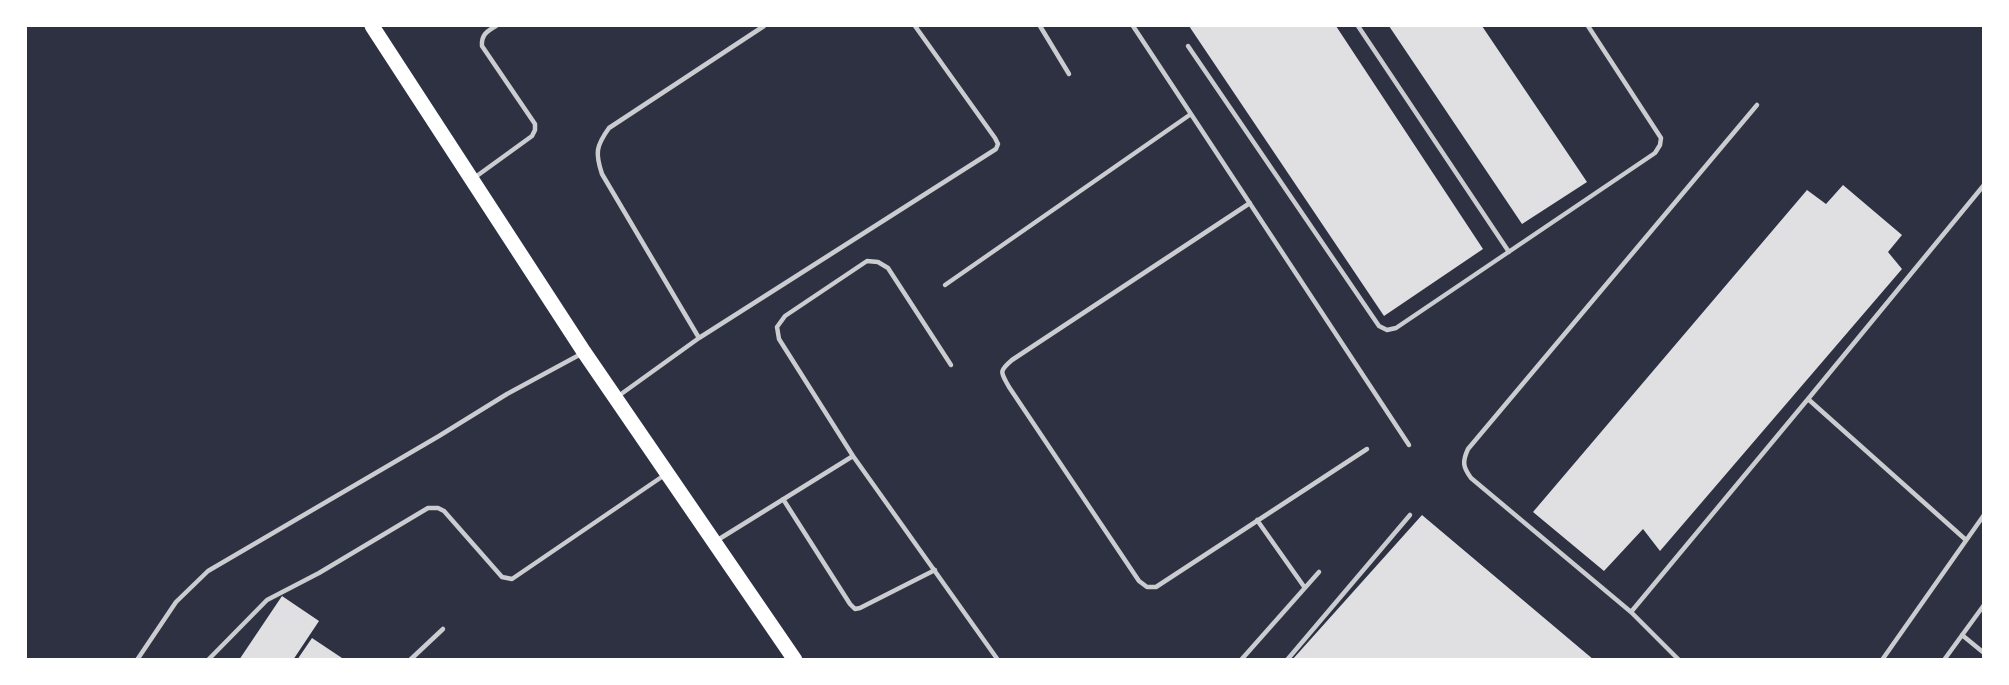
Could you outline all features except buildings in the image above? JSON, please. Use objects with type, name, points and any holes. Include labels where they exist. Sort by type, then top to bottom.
[{"type":"highway","points":[[372,26],[584,352],[795,660]]},
{"type":"lane","points":[[472,179],[532,136],[535,130],[535,124],[482,46],[481,39],[485,33],[496,26]]},
{"type":"lane","points":[[699,338],[602,174],[597,159],[597,149],[609,128],[764,26]]},
{"type":"lane","points":[[616,398],[699,338],[998,147],[995,138],[915,26]]},
{"type":"lane","points":[[1040,26],[1070,74]]},
{"type":"lane","points":[[1133,26],[1409,445]]},
{"type":"lane","points":[[1358,26],[1509,252]]},
{"type":"lane","points":[[1188,46],[1379,326],[1387,330],[1396,328],[1509,252],[1654,153],[1660,145],[1661,138],[1588,26]]},
{"type":"lane","points":[[1678,660],[1631,612],[1471,478],[1463,468],[1463,458],[1475,440],[1757,105]]},
{"type":"lane","points":[[945,285],[1191,114]]},
{"type":"lane","points":[[1631,612],[1983,185]]},
{"type":"lane","points":[[1250,203],[1012,360],[1001,370],[1009,387],[1139,581],[1147,587],[1156,587],[1367,448]]},
{"type":"lane","points":[[951,365],[888,268],[878,262],[867,261],[785,316],[777,327],[779,339],[853,456],[998,660]]},
{"type":"lane","points":[[137,660],[176,602],[208,571],[507,394],[584,352]]},
{"type":"lane","points":[[1808,399],[1966,540]]},
{"type":"lane","points":[[714,542],[853,456]]},
{"type":"lane","points":[[208,660],[267,600],[319,573],[428,508],[438,508],[444,511],[502,577],[512,579],[667,473]]},
{"type":"lane","points":[[783,499],[855,609],[935,570]]},
{"type":"lane","points":[[1287,660],[1410,515]]},
{"type":"lane","points":[[1882,660],[1983,515]]},
{"type":"lane","points":[[1257,520],[1305,588]]},
{"type":"lane","points":[[1241,660],[1319,572]]},
{"type":"lane","points":[[1944,660],[1983,605]]},
{"type":"lane","points":[[410,660],[443,629]]},
{"type":"lane","points":[[1962,635],[1983,653]]}]
